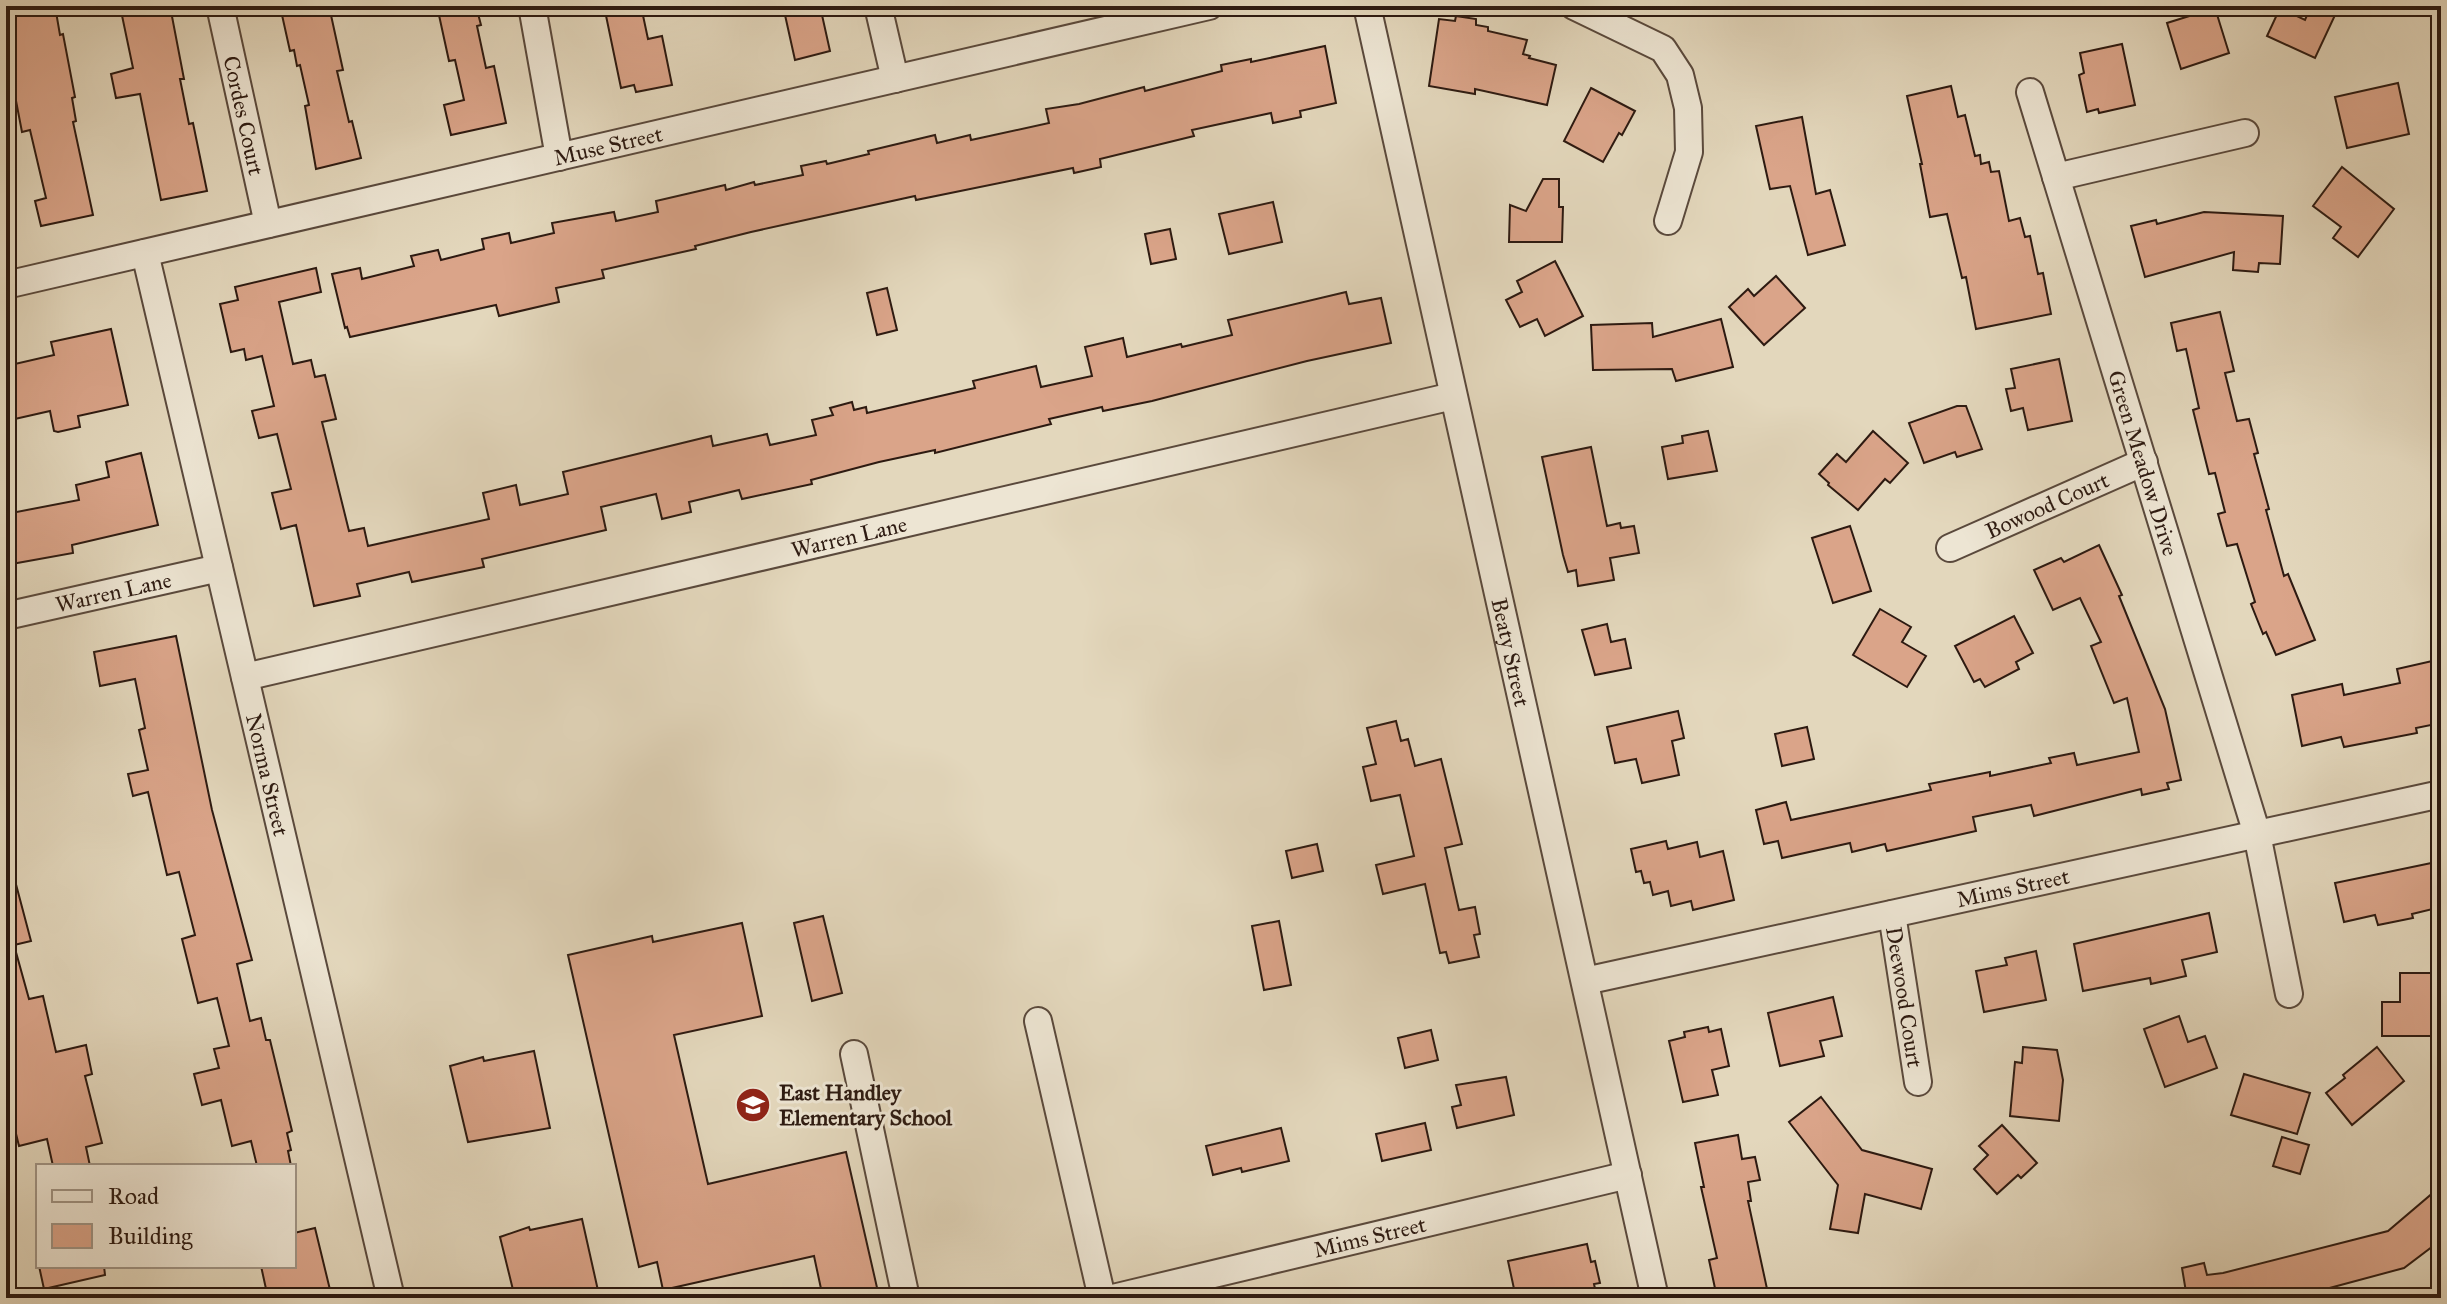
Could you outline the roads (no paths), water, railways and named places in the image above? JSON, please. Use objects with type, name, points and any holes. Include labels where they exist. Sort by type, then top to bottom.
[{"type":"street","name":"Cordes Court","points":[[220,6],[268,224]]},
{"type":"street","points":[[532,6],[559,157]]},
{"type":"street","points":[[878,6],[895,79]]},
{"type":"street","name":"Muse Street","points":[[6,285],[1209,6]]},
{"type":"street","name":"Beaty Street","points":[[1367,6],[1655,1298]]},
{"type":"street","points":[[1574,6],[1663,49],[1680,75],[1688,108],[1689,152],[1668,221]]},
{"type":"street","name":"Green Meadow Drive","points":[[2030,92],[2257,834],[2289,994]]},
{"type":"street","points":[[2056,177],[2245,133]]},
{"type":"street","name":"Norma Street","points":[[145,253],[391,1298]]},
{"type":"street","name":"Warren Lane","points":[[245,677],[1453,396]]},
{"type":"street","name":"Bowood Court","points":[[1950,548],[2144,462]]},
{"type":"street","name":"Warren Lane","points":[[6,616],[219,568]]},
{"type":"street","name":"Mims Street","points":[[1585,981],[2441,794]]},
{"type":"street","name":"Deewood Court","points":[[1892,914],[1918,1082]]},
{"type":"street","points":[[1038,1021],[1102,1298]]},
{"type":"street","points":[[854,1054],[906,1298]]},
{"type":"street","name":"Mims Street","points":[[1113,1298],[1169,1292],[1628,1175]]},
{"type":"place","name":"East Handley Elementary School","points":[[753,1105]]}]
